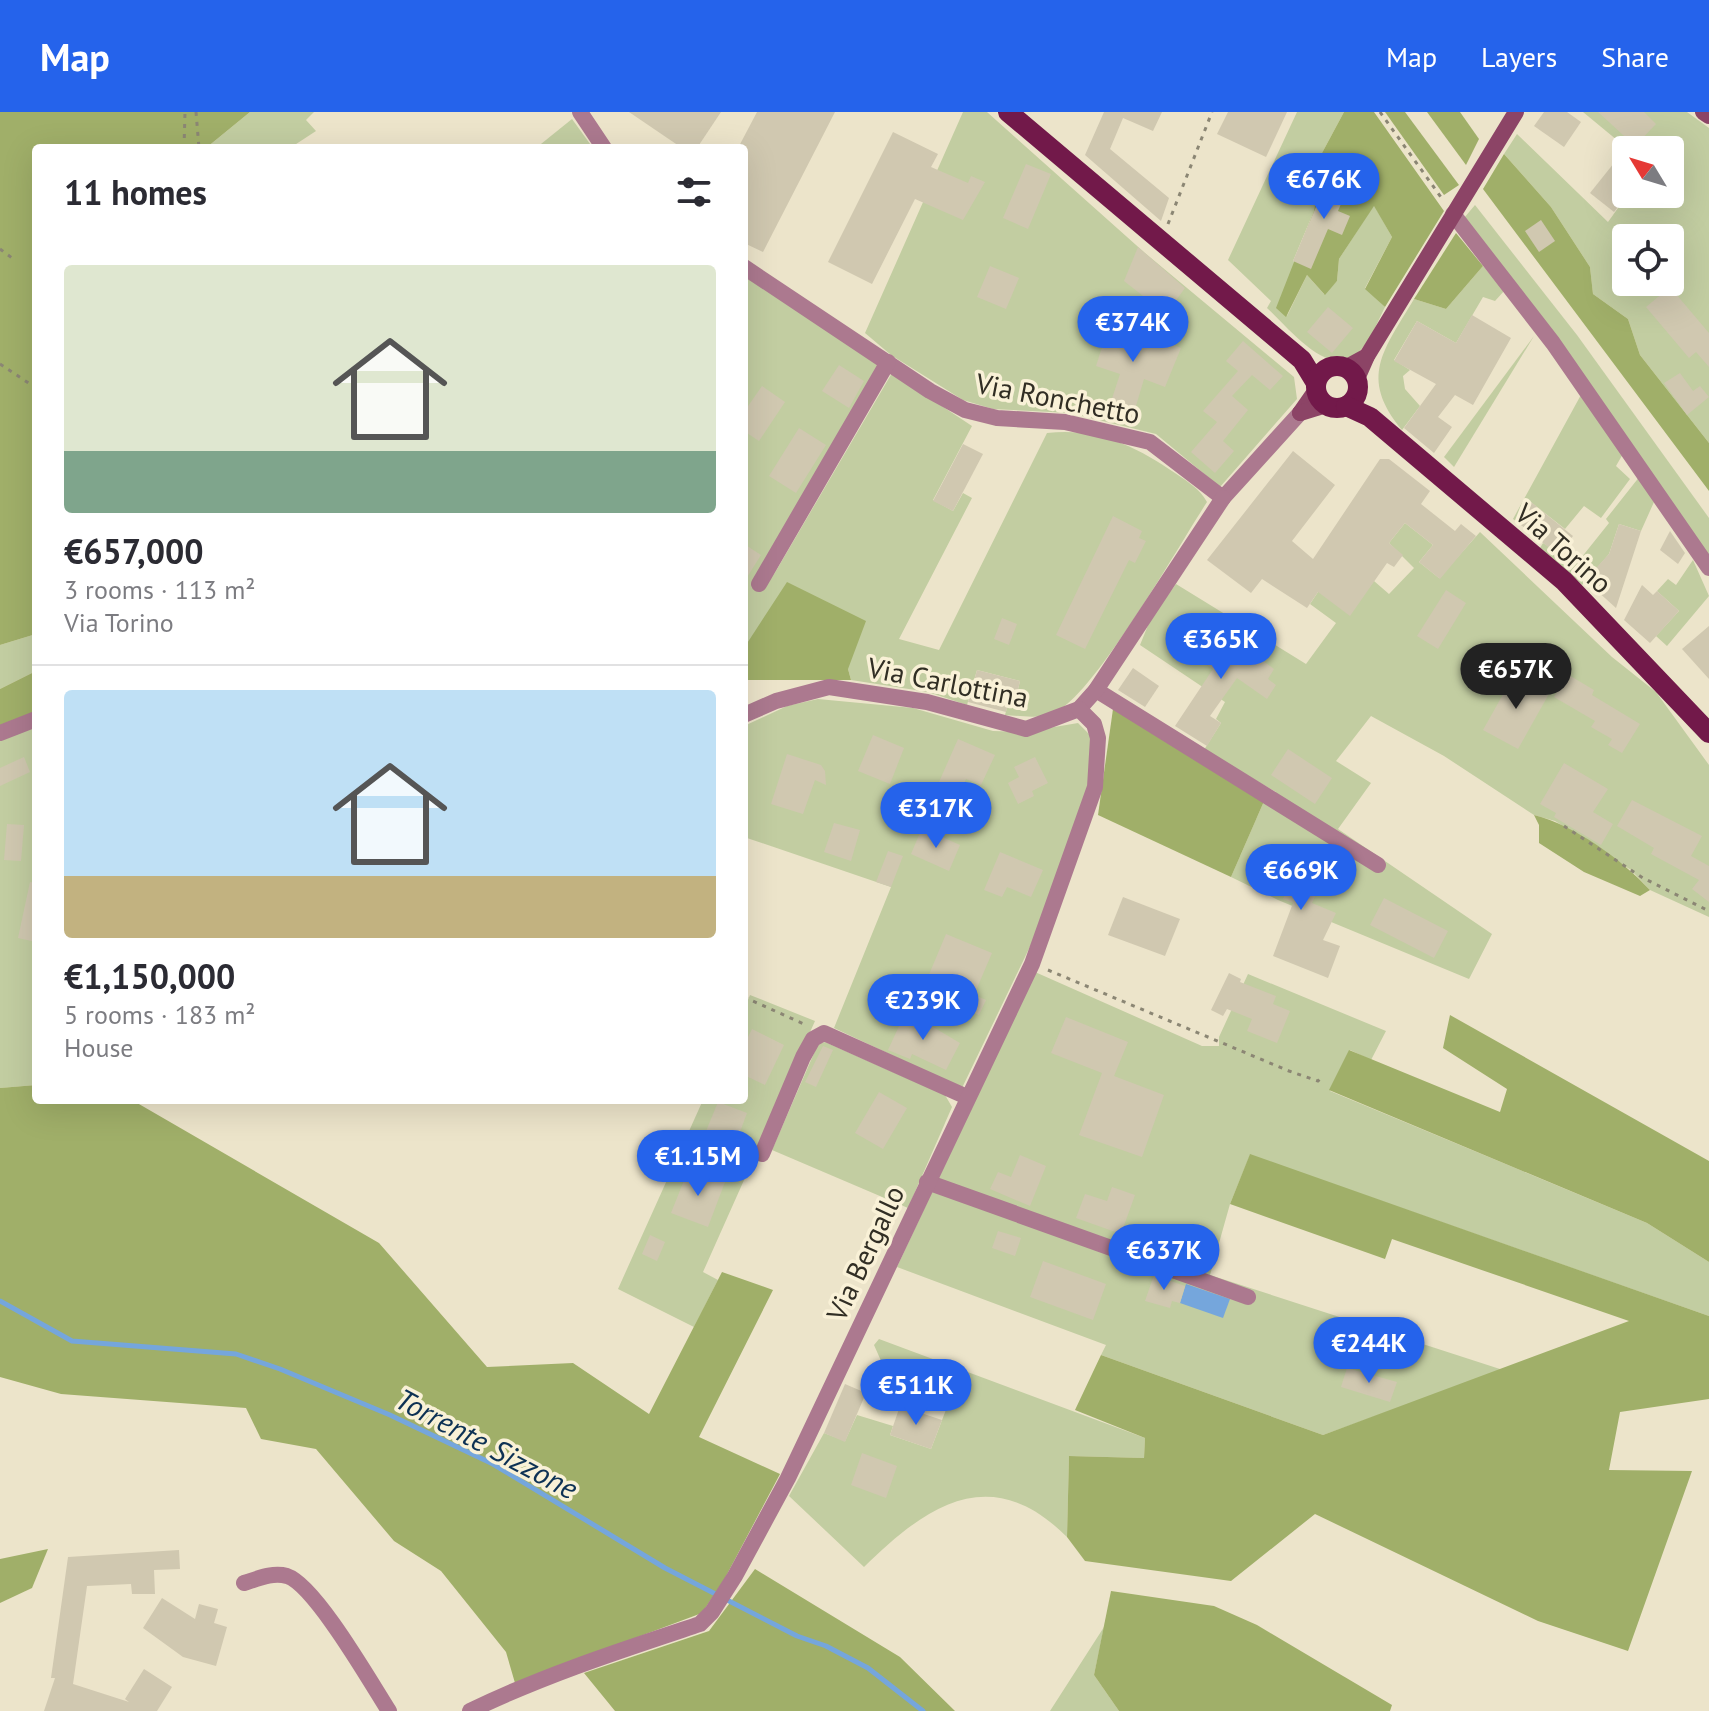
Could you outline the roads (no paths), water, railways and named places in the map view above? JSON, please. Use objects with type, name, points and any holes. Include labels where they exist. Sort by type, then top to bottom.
[{"type":"main road","name":"Via Torino","points":[[1008,112],[1564,581],[1709,733]]},
{"type":"street","points":[[580,112],[601,144]]},
{"type":"street","points":[[1223,498],[1300,413],[1336,387],[1367,356],[1516,112]]},
{"type":"street","points":[[1703,112],[1709,116]]},
{"type":"street","points":[[1453,214],[1553,343],[1709,568]]},
{"type":"street","name":"Via Ronchetto","points":[[748,270],[965,410],[997,418],[1065,422],[1150,442],[1223,498]]},
{"type":"street","points":[[759,584],[888,362]]},
{"type":"street","name":"Via Carlottina","points":[[748,713],[776,701],[829,687],[927,702],[1026,729],[1079,709],[1096,690],[1223,498]]},
{"type":"street","points":[[1096,690],[1378,865]]},
{"type":"street","name":"Via Bergallo","points":[[470,1711],[582,1664],[700,1624],[712,1612],[735,1576],[788,1478],[1032,964],[1095,787],[1098,738],[1094,724],[1079,709]]},
{"type":"street","points":[[0,733],[32,721]]},
{"type":"street","points":[[762,1154],[803,1057],[813,1039],[824,1033],[967,1097]]},
{"type":"street","points":[[927,1182],[1248,1297]]},
{"type":"street","points":[[244,1583],[268,1575],[288,1576],[310,1591],[389,1711]]},
{"type":"water","points":[[1186,1284],[1230,1299],[1223,1318],[1180,1303]]},
{"type":"waterway","name":"Torrente Sizzone","points":[[0,1301],[72,1341],[236,1354],[390,1415],[493,1464],[665,1568],[797,1636],[826,1646],[868,1668],[923,1711]]}]
